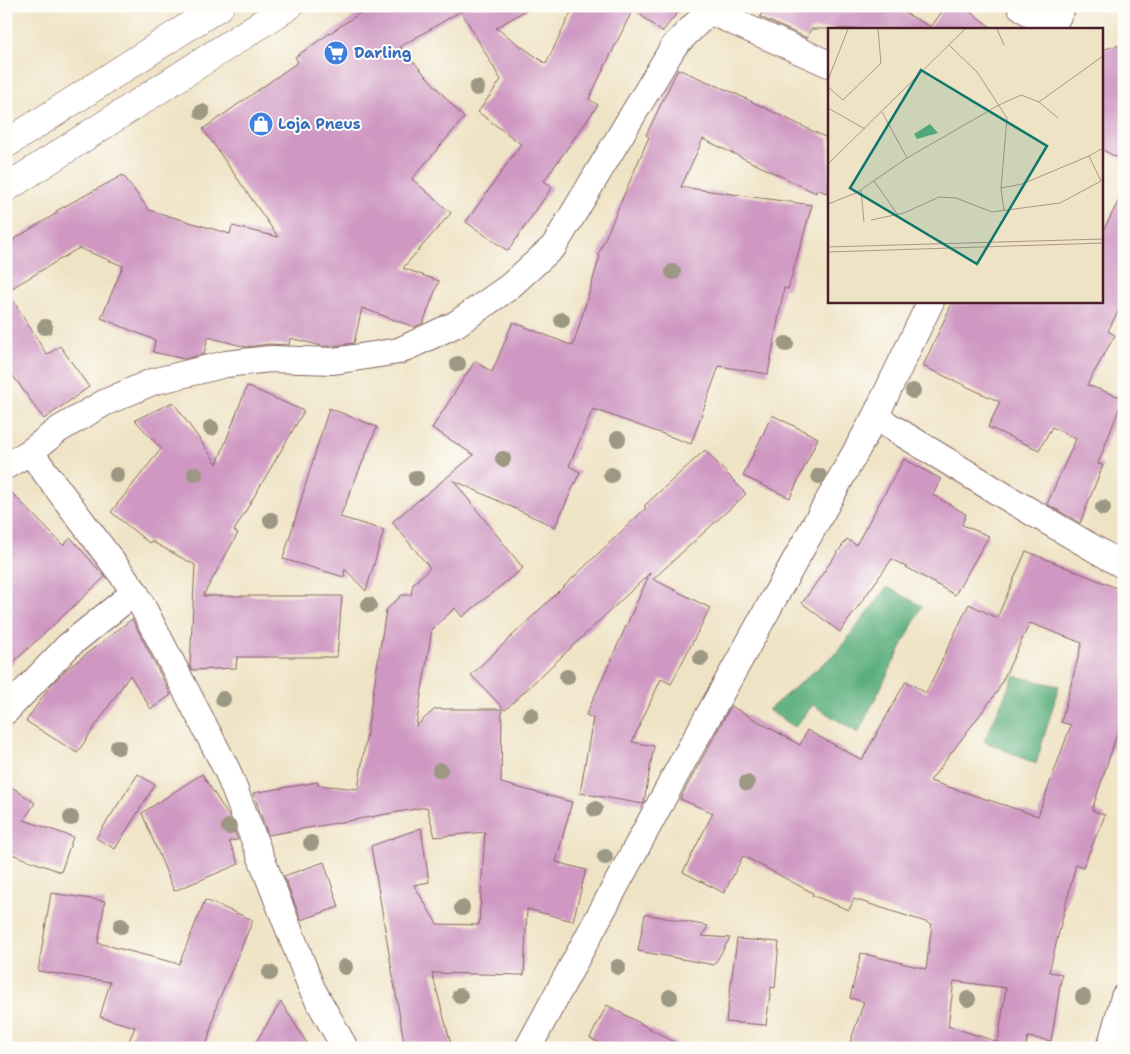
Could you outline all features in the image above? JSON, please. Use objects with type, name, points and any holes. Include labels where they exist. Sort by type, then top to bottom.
[{"type":"main road","points":[[6,144],[220,6]]},
{"type":"main road","points":[[6,188],[289,6]]},
{"type":"street","points":[[1020,6],[1049,28]]},
{"type":"street","points":[[1051,28],[1063,6]]},
{"type":"street","points":[[6,466],[30,452],[58,430],[104,403],[152,382],[226,364],[270,359],[334,361],[400,352],[456,324],[509,287],[554,246],[674,46],[711,9],[828,64]]},
{"type":"street","points":[[528,1048],[682,763],[875,417],[931,302]]},
{"type":"street","points":[[875,417],[1124,566]]},
{"type":"street","points":[[30,452],[135,592],[227,770],[312,989],[345,1048]]},
{"type":"street","points":[[6,711],[68,646],[135,592]]},
{"type":"street","points":[[1110,1048],[1124,997]]},
{"type":"green space","points":[[887,587],[922,606],[858,733],[813,705],[795,727],[768,710],[837,652]]},
{"type":"green space","points":[[1014,676],[1059,686],[1036,764],[984,741]]},
{"type":"building","points":[[370,6],[533,6],[496,28],[546,64],[574,6],[683,6],[662,32],[633,9],[589,99],[598,105],[544,181],[552,187],[508,251],[466,222],[521,144],[478,112],[501,80],[461,11],[400,47],[464,118],[412,179],[451,213],[403,268],[439,281],[423,323],[414,327],[362,308],[354,343],[322,346],[290,338],[289,345],[268,344],[246,347],[208,337],[204,354],[184,359],[153,352],[155,340],[101,318],[123,266],[79,248],[7,291],[47,355],[60,346],[89,387],[44,419],[6,366],[6,244],[57,213],[56,211],[123,175],[149,210],[230,234],[232,226],[278,237],[203,129],[298,62],[295,57]]},
{"type":"building","points":[[765,6],[892,6],[931,27],[946,6],[962,6],[993,28],[828,28],[811,29],[807,38],[760,17]]},
{"type":"building","points":[[1124,44],[1124,161],[1102,150],[1102,50]]},
{"type":"building","points":[[678,69],[734,93],[828,139],[828,194],[817,189],[816,193],[703,139],[681,187],[812,205],[788,289],[784,288],[768,374],[719,366],[691,444],[593,409],[569,466],[580,472],[555,527],[453,480],[523,568],[462,617],[455,608],[432,629],[416,726],[435,709],[502,709],[501,783],[572,802],[556,862],[586,870],[573,921],[527,909],[524,975],[432,973],[452,1048],[405,1048],[371,846],[421,828],[429,882],[414,885],[437,924],[479,925],[485,832],[435,837],[427,807],[268,835],[253,793],[318,782],[318,785],[358,789],[386,610],[402,595],[411,595],[413,584],[430,568],[392,522],[474,455],[432,428],[475,361],[492,372],[513,322],[573,346],[600,256],[598,255],[649,137],[646,135]]},
{"type":"building","points":[[1124,190],[1124,300],[1108,331],[1115,335],[1087,385],[1123,398],[1098,464],[1103,465],[1080,523],[1047,504],[1076,439],[1052,427],[1039,450],[988,427],[1000,402],[923,366],[953,302],[1102,302],[1102,233]]},
{"type":"building","points":[[247,386],[304,411],[234,531],[238,533],[203,596],[342,596],[337,657],[237,657],[236,668],[192,670],[190,666],[195,565],[151,541],[149,543],[111,512],[161,449],[135,420],[173,402],[217,464]]},
{"type":"building","points":[[329,408],[377,427],[340,517],[384,530],[366,591],[345,569],[344,577],[283,559]]},
{"type":"building","points":[[772,415],[818,438],[790,498],[743,476]]},
{"type":"building","points":[[705,450],[746,494],[653,579],[710,608],[671,684],[661,679],[632,742],[654,746],[644,802],[643,804],[580,793],[593,718],[586,715],[650,573],[505,710],[471,675],[646,508],[644,506]]},
{"type":"building","points":[[904,459],[941,479],[933,495],[966,514],[962,525],[989,536],[955,595],[892,559],[840,632],[802,603],[847,539],[856,545]]},
{"type":"building","points":[[6,487],[63,545],[71,538],[105,577],[6,669]]},
{"type":"building","points":[[1026,551],[1124,591],[1124,713],[1092,810],[1105,815],[1083,867],[1076,864],[1049,972],[1062,974],[1051,1041],[1028,1037],[1025,1048],[848,1048],[864,1002],[850,998],[861,953],[926,969],[932,924],[854,899],[849,910],[812,895],[813,893],[743,856],[724,893],[683,872],[713,813],[680,799],[731,706],[800,745],[807,730],[862,760],[906,681],[926,693],[969,604],[997,618]],"holes":[[[1030,623],[1082,643],[1061,722],[1071,725],[1038,816],[930,781],[997,692]],[[954,981],[1006,988],[998,1042],[948,1026]]]},
{"type":"building","points":[[132,619],[171,695],[151,709],[130,675],[77,753],[26,721],[51,685],[67,669]]},
{"type":"building","points":[[138,774],[155,785],[115,849],[96,838]]},
{"type":"building","points":[[202,774],[228,815],[238,840],[229,841],[239,864],[174,891],[142,813]]},
{"type":"building","points":[[6,783],[35,803],[24,820],[73,837],[61,872],[6,852]]},
{"type":"building","points":[[324,862],[339,907],[301,920],[284,876]]},
{"type":"building","points":[[51,893],[105,901],[98,943],[179,964],[205,900],[253,920],[217,1004],[206,1048],[126,1048],[135,1027],[100,1017],[110,982],[38,971]]},
{"type":"building","points":[[645,914],[708,926],[702,936],[730,938],[714,965],[638,951]]},
{"type":"building","points":[[737,939],[779,942],[775,988],[771,987],[766,1025],[726,1022]]},
{"type":"building","points":[[281,1002],[310,1048],[252,1048]]},
{"type":"building","points":[[607,1005],[685,1048],[608,1048],[590,1038]]},
{"type":"place","name":"Darling","points":[[336,53]]},
{"type":"place","name":"Loja Pneus","points":[[261,124]]}]
